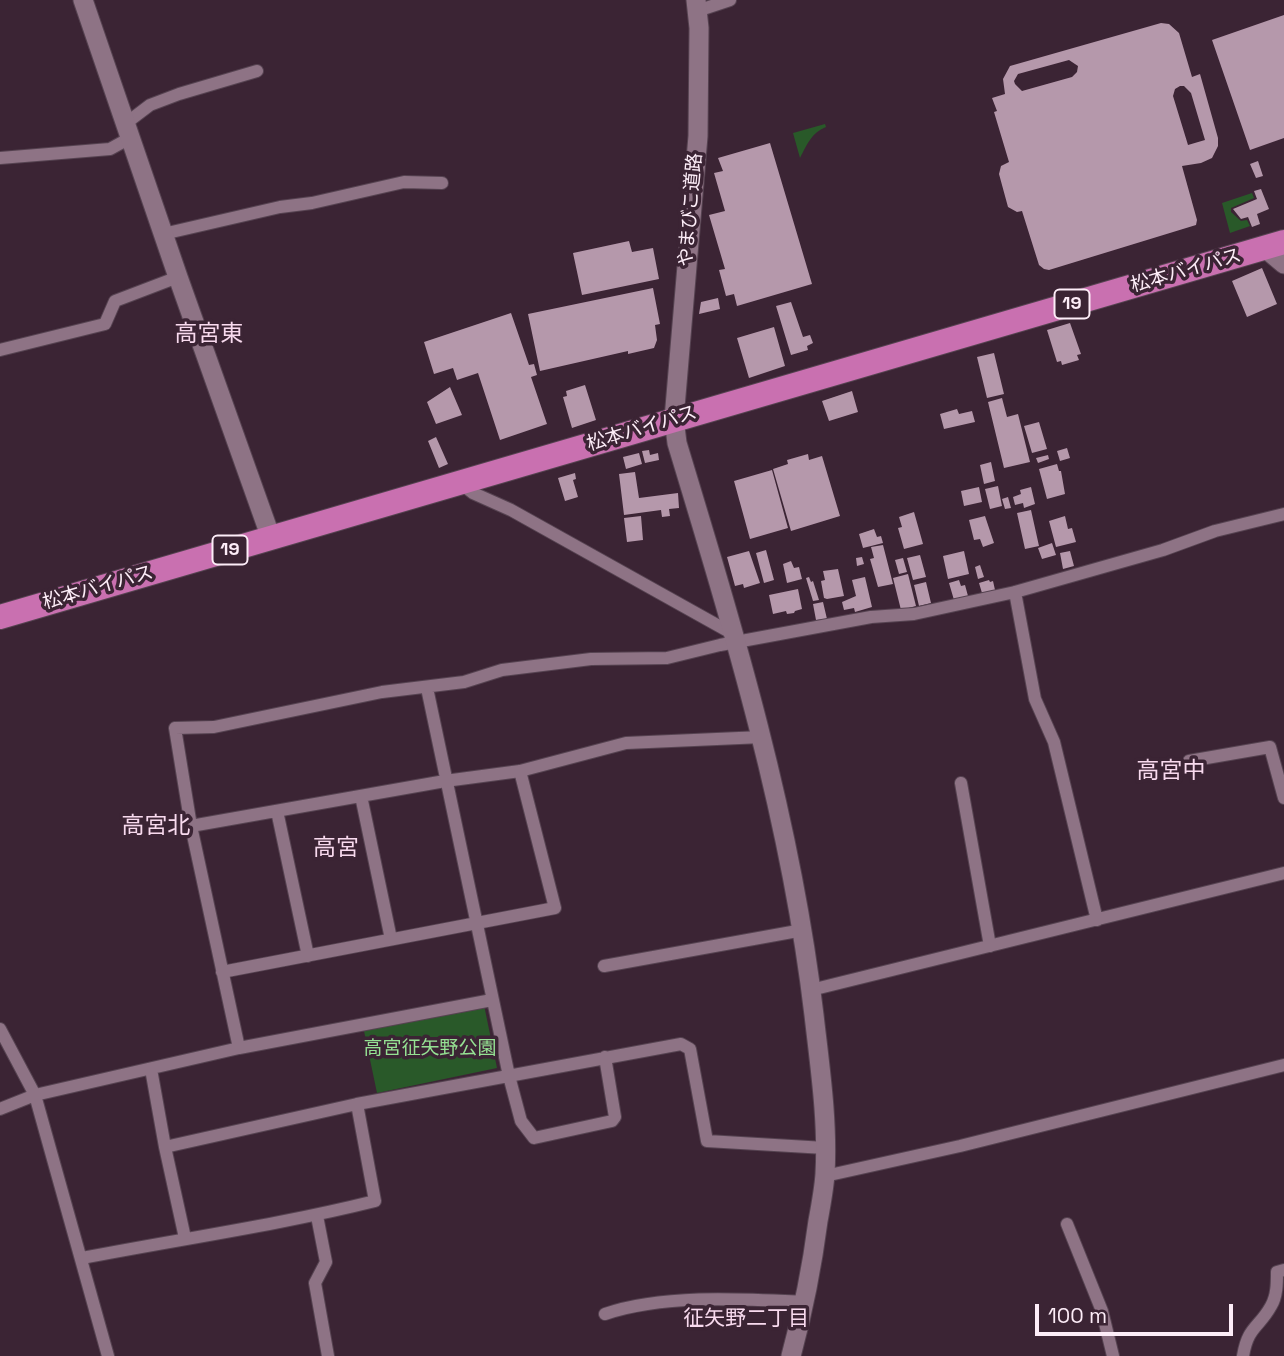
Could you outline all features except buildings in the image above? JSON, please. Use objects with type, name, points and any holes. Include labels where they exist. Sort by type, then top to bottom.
[{"type":"highway","name":"松本バイパス","points":[[0,617],[674,419],[1278,251]]},
{"type":"street","points":[[83,0],[271,538]]},
{"type":"street","points":[[697,6],[730,0]]},
{"type":"street","name":"やまびこ道路","points":[[697,6],[698,136],[674,419],[677,443],[736,639],[762,737],[791,861],[811,990],[823,1097],[825,1176],[804,1301],[791,1356]]},
{"type":"street","points":[[0,158],[110,149],[150,105],[257,71]]},
{"type":"street","points":[[163,234],[404,182],[442,183]]},
{"type":"street","points":[[0,350],[105,324],[115,301],[178,277]]},
{"type":"street","points":[[460,483],[472,493],[511,510],[736,639]]},
{"type":"street","points":[[239,1048],[191,826],[175,728],[214,727],[382,692],[464,682],[502,670],[591,659],[667,658],[736,639],[871,617],[914,614],[1015,593],[1163,550],[1215,531],[1284,514]]},
{"type":"street","points":[[1015,593],[1035,699],[1054,742],[1097,920]]},
{"type":"street","points":[[426,688],[509,1076],[521,1121],[534,1138],[611,1121],[615,1117],[605,1057]]},
{"type":"street","points":[[191,826],[445,781],[520,771],[626,743],[762,737]]},
{"type":"street","points":[[1189,761],[1270,747],[1284,798]]},
{"type":"street","points":[[222,972],[555,908],[520,771]]},
{"type":"street","points":[[961,783],[990,946]]},
{"type":"street","points":[[361,796],[391,939]]},
{"type":"street","points":[[277,811],[308,956]]},
{"type":"street","points":[[811,990],[1284,873]]},
{"type":"street","points":[[604,966],[803,930]]},
{"type":"street","points":[[0,1109],[35,1095],[239,1048],[492,1000]]},
{"type":"street","points":[[0,1029],[35,1095],[108,1356]]},
{"type":"street","points":[[165,1147],[357,1104],[681,1044],[690,1049],[707,1141],[825,1148]]},
{"type":"street","points":[[825,1176],[960,1146],[1284,1065]]},
{"type":"street","points":[[151,1069],[185,1238]]},
{"type":"street","points":[[82,1258],[317,1216],[375,1202],[357,1104]]},
{"type":"street","points":[[317,1216],[326,1262],[315,1283],[328,1356]]},
{"type":"street","points":[[1067,1224],[1102,1311],[1113,1356]]},
{"type":"street","points":[[1243,1356],[1250,1330],[1271,1308],[1276,1295],[1278,1272],[1284,1270]]},
{"type":"street","points":[[605,1314],[624,1308],[684,1302],[744,1299],[804,1301]]},
{"type":"green space","points":[[825,124],[826,127],[810,140],[800,158],[793,133]]},
{"type":"green space","points":[[1252,193],[1254,198],[1231,208],[1231,212],[1241,221],[1247,220],[1250,226],[1230,233],[1222,203]]},
{"type":"green space","name":"高宮征矢野公園","points":[[484,1005],[497,1068],[377,1093],[364,1031]]},
{"type":"district","name":"高宮東","points":[[209,335]]},
{"type":"district","name":"高宮中","points":[[1171,772]]},
{"type":"district","name":"高宮北","points":[[156,827]]},
{"type":"district","name":"高宮","points":[[336,849]]},
{"type":"district","name":"征矢野二丁目","points":[[746,1319]]}]
